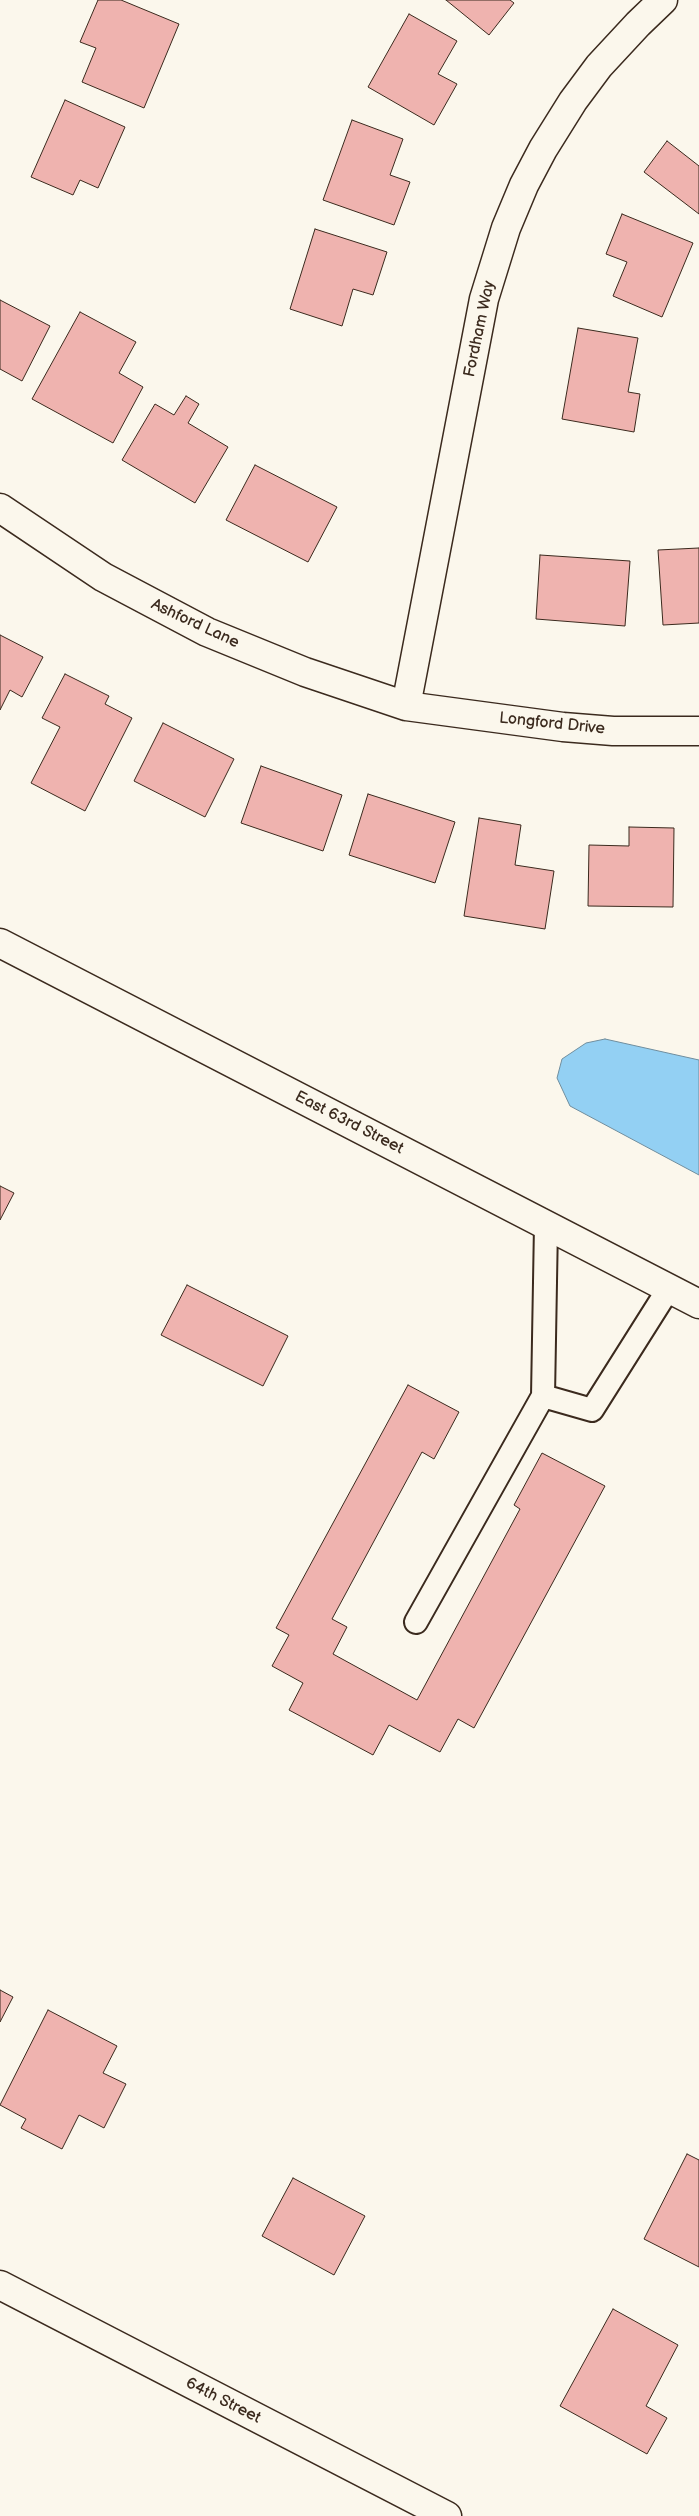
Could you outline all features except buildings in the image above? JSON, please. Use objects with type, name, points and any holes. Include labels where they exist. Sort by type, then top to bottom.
[{"type":"street","name":"Fordham Way","points":[[406,706],[484,299],[506,228],[539,156],[573,101],[606,59],[663,0]]},
{"type":"street","name":"Ashford Lane","points":[[0,508],[103,577],[206,632],[305,672],[406,706]]},
{"type":"street","name":"Longford Drive","points":[[406,706],[563,727],[613,731],[699,731]]},
{"type":"street","name":"East 63rd Street","points":[[0,943],[699,1304]]},
{"type":"street","name":"64th Street","points":[[0,2285],[447,2516]]},
{"type":"lane","points":[[416,1622],[543,1396],[546,1224]]},
{"type":"lane","points":[[543,1396],[592,1410],[669,1288]]},
{"type":"water","points":[[605,1039],[699,1060],[699,1175],[570,1106],[557,1078],[562,1059],[586,1043]]}]
